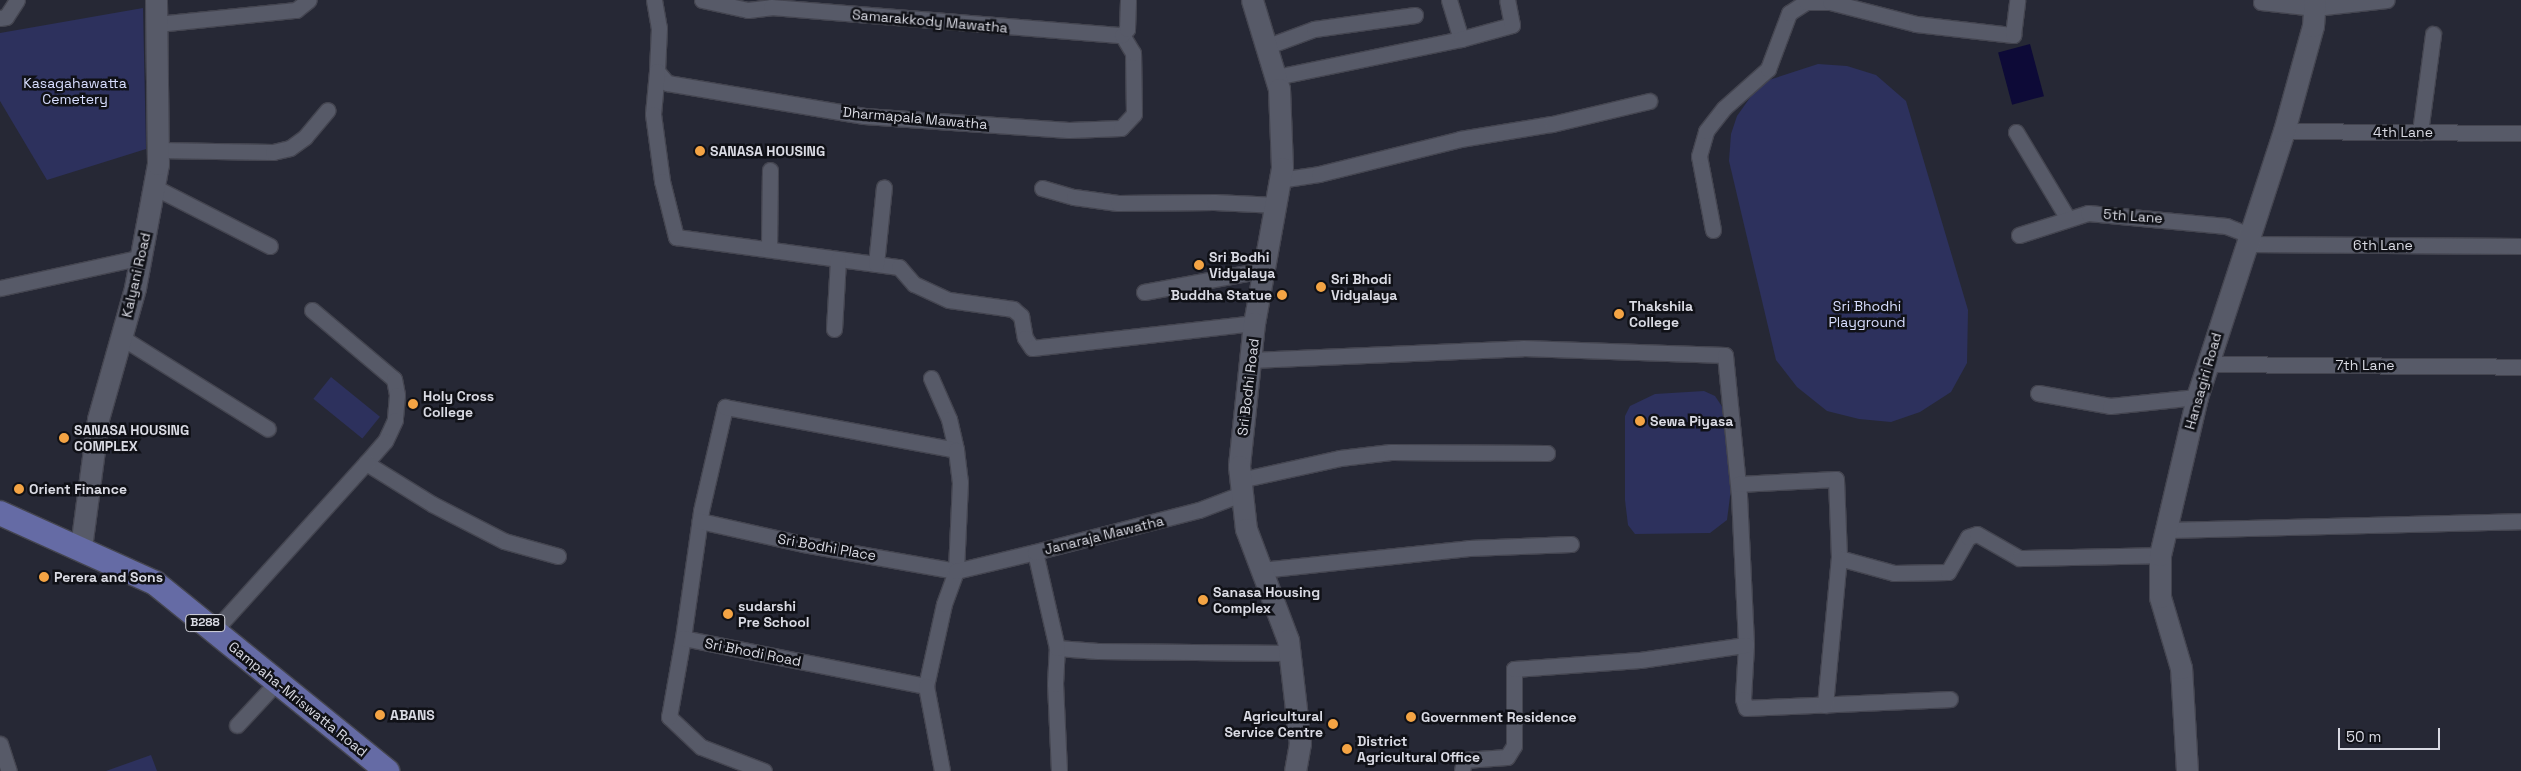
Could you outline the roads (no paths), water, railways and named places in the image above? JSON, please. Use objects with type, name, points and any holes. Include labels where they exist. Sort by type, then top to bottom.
[{"type":"main road","name":"Gampaha-Mriswatta Road","points":[[0,512],[81,547],[155,583],[276,683],[387,771]]},
{"type":"street","points":[[0,18],[6,17],[17,0]]},
{"type":"street","name":"Kalyani Road","points":[[81,547],[98,420],[142,257],[154,187],[158,150],[156,0]]},
{"type":"street","points":[[157,24],[296,10],[309,0]]},
{"type":"street","points":[[654,0],[659,28],[654,131],[670,224],[676,237],[899,267],[914,284],[949,300],[1013,309],[1021,316],[1025,338],[1032,348],[1254,323]]},
{"type":"street","name":"Samarakkody Mawatha","points":[[702,0],[1122,35]]},
{"type":"street","points":[[1122,35],[1128,29],[1128,0]]},
{"type":"street","points":[[1449,0],[1461,39]]},
{"type":"street","points":[[1276,77],[1461,39],[1512,25],[1507,0]]},
{"type":"street","points":[[1714,230],[1699,156],[1706,131],[1724,108],[1768,69],[1789,13],[1806,2],[1830,2],[1916,24],[2012,35],[2017,0]]},
{"type":"street","points":[[2261,2],[2315,4],[2387,0]]},
{"type":"street","name":"Sri Bodhi Road","points":[[1249,1],[1268,46],[1276,77],[1282,117],[1278,206],[1254,323],[1251,360],[1244,405],[1240,487],[1246,529],[1290,653],[1300,743],[1295,771]]},
{"type":"street","name":"Hansagiri Road","points":[[2187,771],[2180,668],[2160,596],[2160,554],[2164,530],[2197,396],[2284,131],[2311,34],[2315,4]]},
{"type":"street","points":[[1268,46],[1314,29],[1415,15]]},
{"type":"street","points":[[2420,132],[2433,34]]},
{"type":"street","name":"Dharmapala Mawatha","points":[[657,72],[667,83],[864,116],[1069,130],[1120,128],[1134,114],[1133,53],[1122,35]]},
{"type":"street","points":[[1279,180],[1319,174],[1460,139],[1552,124],[1649,101]]},
{"type":"street","points":[[158,150],[273,152],[290,148],[305,137],[328,110]]},
{"type":"street","name":"4th Lane","points":[[2284,131],[2521,133]]},
{"type":"street","points":[[2016,132],[2068,219]]},
{"type":"street","points":[[770,170],[770,249]]},
{"type":"street","points":[[154,187],[270,246]]},
{"type":"street","points":[[876,264],[884,187]]},
{"type":"street","points":[[1042,188],[1074,197],[1118,203],[1214,202],[1278,206]]},
{"type":"street","name":"5th Lane","points":[[2019,235],[2088,213],[2169,219],[2226,226],[2247,239]]},
{"type":"street","name":"6th Lane","points":[[2247,239],[2521,246]]},
{"type":"street","points":[[0,288],[142,257]]},
{"type":"street","points":[[834,329],[838,259]]},
{"type":"street","points":[[1144,292],[1264,270]]},
{"type":"street","points":[[214,631],[385,441],[395,420],[397,395],[394,380],[312,310]]},
{"type":"street","points":[[121,337],[268,429]]},
{"type":"street","points":[[1251,360],[1523,348],[1725,355],[1738,484],[1746,645],[1743,699],[1746,708],[1950,699]]},
{"type":"street","name":"7th Lane","points":[[2208,364],[2521,367]]},
{"type":"street","points":[[931,378],[949,419],[956,450],[960,482],[956,571],[944,604],[926,686],[942,771]]},
{"type":"street","points":[[2038,392],[2110,406],[2197,396]]},
{"type":"street","points":[[764,771],[700,746],[670,717],[700,521],[725,407],[956,450]]},
{"type":"street","name":"Janaraja Mawatha","points":[[1059,771],[1055,684],[1057,648],[1034,552],[1199,510],[1240,487],[1340,458],[1391,452],[1547,453]]},
{"type":"street","points":[[366,463],[432,504],[504,541],[558,556]]},
{"type":"street","points":[[1738,484],[1836,479],[1839,558],[1825,704]]},
{"type":"street","name":"Sri Bodhi Place","points":[[700,521],[956,571]]},
{"type":"street","points":[[2164,530],[2521,521]]},
{"type":"street","points":[[1839,558],[1894,573],[1948,572],[1968,537],[1977,534],[2019,558],[2160,554]]},
{"type":"street","points":[[1261,570],[1469,548],[1571,544]]},
{"type":"street","points":[[956,571],[1034,552]]},
{"type":"street","name":"Sri Bhodi Road","points":[[683,638],[926,686]]},
{"type":"street","points":[[1462,771],[1464,760],[1507,757],[1514,746],[1514,669],[1640,660],[1746,645]]},
{"type":"street","points":[[1057,648],[1290,653]]},
{"type":"street","points":[[237,724],[276,683]]},
{"type":"street","points":[[0,744],[9,771]]},
{"type":"place","name":"SANASA HOUSING","points":[[700,151]]},
{"type":"place","name":"Sri Bodhi Vidyalaya","points":[[1199,265]]},
{"type":"place","name":"Sri Bhodi Vidyalaya","points":[[1321,287]]},
{"type":"place","name":"Buddha Statue","points":[[1282,295]]},
{"type":"place","name":"Thakshila College","points":[[1619,314]]},
{"type":"place","name":"Holy Cross College","points":[[413,404]]},
{"type":"place","name":"Sewa Piyasa","points":[[1640,421]]},
{"type":"place","name":"SANASA HOUSING COMPLEX","points":[[64,438]]},
{"type":"place","name":"Orient Finance","points":[[19,489]]},
{"type":"place","name":"Perera and Sons","points":[[44,577]]},
{"type":"place","name":"Sanasa Housing Complex","points":[[1203,600]]},
{"type":"place","name":"sudarshi Pre School","points":[[728,614]]},
{"type":"place","name":"ABANS","points":[[380,715]]},
{"type":"place","name":"Government Residence","points":[[1411,717]]},
{"type":"place","name":"Agricultural Service Centre","points":[[1333,724]]},
{"type":"place","name":"District Agricultural Office","points":[[1347,749]]},
{"type":"park label","name":"Kasagahawatta Cemetery","points":[[75,92]]},
{"type":"park label","name":"Sri Bhodhi Playground","points":[[1867,314]]}]
